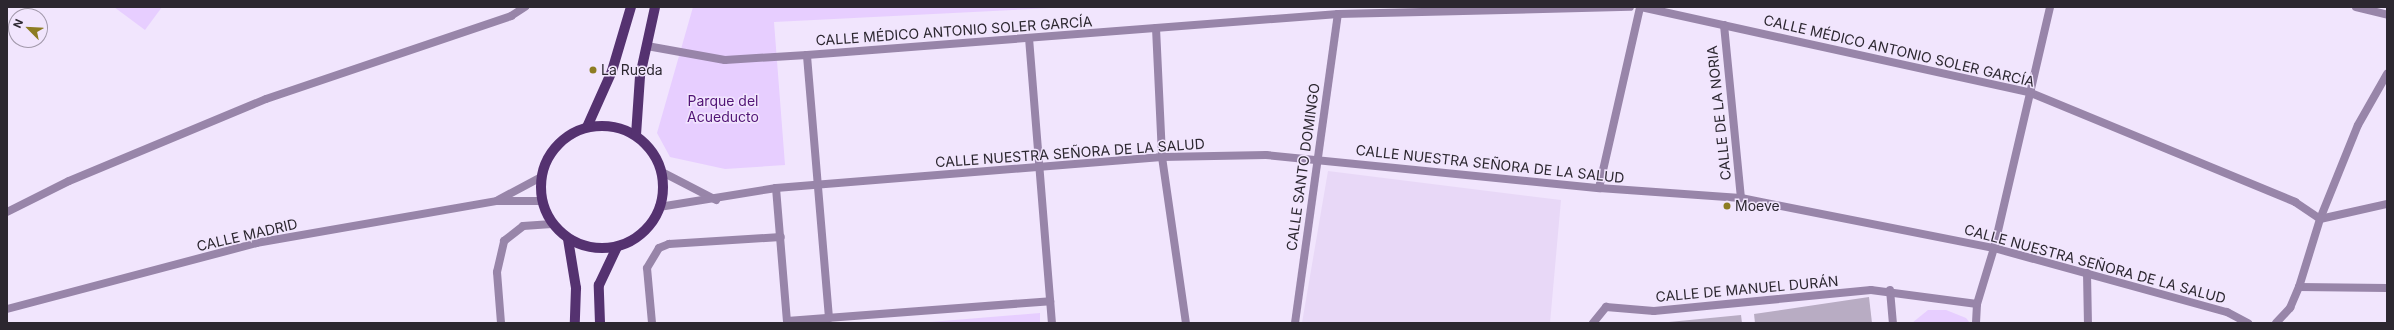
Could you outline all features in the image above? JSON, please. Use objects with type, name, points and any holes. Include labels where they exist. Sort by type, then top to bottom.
[{"type":"main road","points":[[587,127],[612,71],[632,7]]},
{"type":"main road","points":[[636,134],[640,76],[655,7]]},
{"type":"main road","points":[[612,125],[636,134],[652,150],[662,172],[664,195],[656,219],[640,237],[617,247],[593,249],[568,238],[552,224],[542,201],[541,177],[549,155],[566,137],[587,127],[612,125]]},
{"type":"main road","points":[[568,238],[576,288],[576,323]]},
{"type":"main road","points":[[600,323],[599,285],[617,247]]},
{"type":"street","points":[[7,212],[69,181],[266,99],[511,16],[525,7]]},
{"type":"street","name":"CALLE MÉDICO ANTONIO SOLER GARCÍA","points":[[647,46],[725,60],[1338,14],[1630,7]]},
{"type":"street","points":[[1599,188],[1640,7]]},
{"type":"street","name":"CALLE MÉDICO ANTONIO SOLER GARCÍA","points":[[1640,7],[2031,93],[2295,202],[2320,219]]},
{"type":"street","points":[[1976,323],[1976,304],[1994,248],[2050,7]]},
{"type":"street","points":[[2356,7],[2387,15]]},
{"type":"street","name":"CALLE SANTO DOMINGO","points":[[1295,323],[1338,14]]},
{"type":"street","name":"CALLE DE LA NORIA","points":[[1724,25],[1741,198]]},
{"type":"street","points":[[1156,28],[1162,157],[1186,323]]},
{"type":"street","points":[[1029,38],[1052,323]]},
{"type":"street","points":[[807,55],[829,318]]},
{"type":"street","points":[[2276,323],[2290,308],[2300,287],[2320,219],[2358,126],[2387,74]]},
{"type":"street","name":"CALLE NUESTRA SEÑORA DE LA SALUD","points":[[659,207],[716,200],[776,188],[818,184],[1162,157],[1266,155],[1599,188],[1741,198],[1994,248],[2227,312],[2248,323]]},
{"type":"street","points":[[662,172],[716,200]]},
{"type":"street","name":"CALLE MADRID","points":[[497,201],[541,177]]},
{"type":"street","points":[[776,188],[787,322],[1050,301]]},
{"type":"street","name":"CALLE MADRID","points":[[7,309],[256,243],[497,201],[542,201]]},
{"type":"street","points":[[2320,219],[2387,204]]},
{"type":"street","points":[[501,323],[497,272],[504,241],[523,226],[552,224]]},
{"type":"street","points":[[652,323],[647,268],[659,248],[669,244],[781,237]]},
{"type":"street","points":[[2087,273],[2088,323]]},
{"type":"street","points":[[2300,287],[2387,288]]},
{"type":"street","points":[[1890,290],[1893,323]]},
{"type":"street","name":"CALLE DE MANUEL DURÁN","points":[[1592,323],[1606,307],[1654,311],[1890,290],[1976,304]]},
{"type":"shaded area","points":[[1328,171],[1561,200],[1550,323],[1302,323]]},
{"type":"green space","points":[[114,7],[162,7],[145,30]]},
{"type":"green space","name":"Parque del Acueducto","points":[[693,7],[1070,7],[774,22],[785,165],[725,169],[670,157],[657,133]]},
{"type":"green space","points":[[1928,310],[1946,310],[1966,318],[1970,323],[1912,323]]},
{"type":"green space","points":[[1040,313],[1040,323],[918,323]]},
{"type":"building","points":[[1869,297],[1872,323],[1755,323],[1754,314]]},
{"type":"building","points":[[1741,315],[1742,323],[1669,323],[1669,322]]},
{"type":"place","name":"La Rueda","points":[[593,70]]},
{"type":"place","name":"Moeve","points":[[1727,206]]}]
